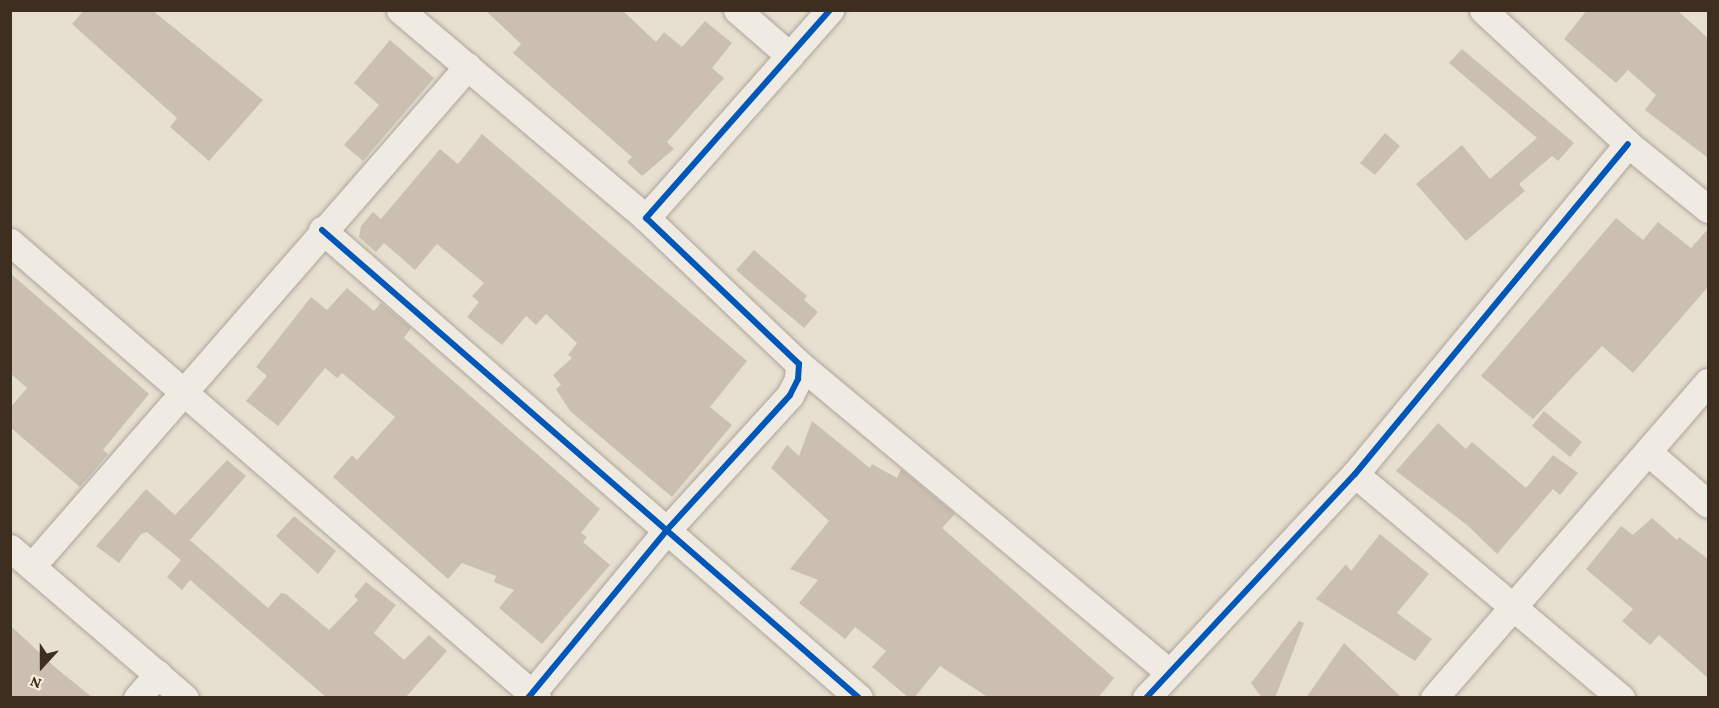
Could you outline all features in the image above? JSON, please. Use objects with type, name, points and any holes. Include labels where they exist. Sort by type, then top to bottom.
[{"type":"street","points":[[400,10],[646,218],[799,364],[1168,671]]},
{"type":"street","points":[[736,10],[790,56]]},
{"type":"street","points":[[646,218],[830,10]]},
{"type":"street","points":[[1483,10],[1628,144],[1708,209]]},
{"type":"street","points":[[32,566],[321,230],[468,66]]},
{"type":"street","points":[[1146,698],[1168,671],[1355,474],[1628,144]]},
{"type":"street","points":[[321,230],[859,698]]},
{"type":"street","points":[[10,242],[183,390],[532,696],[666,531],[790,395],[798,379],[799,364]]},
{"type":"street","points":[[1434,698],[1708,382]]},
{"type":"street","points":[[1648,452],[1708,504]]},
{"type":"street","points":[[1355,474],[1515,605],[1621,698]]},
{"type":"street","points":[[10,548],[185,698]]},
{"type":"street","points":[[137,698],[158,674]]},
{"type":"building","points":[[84,10],[152,10],[263,100],[209,161],[170,127],[177,118],[72,24]]},
{"type":"building","points":[[485,10],[622,10],[656,42],[664,32],[682,47],[705,21],[732,43],[712,68],[724,78],[667,142],[674,149],[642,176],[627,162],[632,157],[513,53],[521,44]]},
{"type":"building","points":[[1587,10],[1677,10],[1708,38],[1708,158],[1645,110],[1656,95],[1628,70],[1616,83],[1564,39]]},
{"type":"building","points":[[390,40],[434,78],[363,161],[344,145],[379,105],[354,83]]},
{"type":"building","points":[[1462,49],[1574,143],[1558,161],[1552,156],[1519,184],[1525,191],[1466,241],[1416,184],[1462,145],[1490,179],[1537,138],[1449,63]]},
{"type":"building","points":[[1385,133],[1400,146],[1375,175],[1360,163]]},
{"type":"building","points":[[482,134],[747,361],[710,407],[732,425],[672,497],[570,411],[556,389],[561,385],[553,375],[572,358],[568,355],[577,343],[546,314],[536,325],[526,316],[502,345],[467,317],[479,302],[472,296],[484,283],[437,244],[415,270],[384,243],[376,252],[359,237],[361,226],[373,212],[381,219],[440,149],[458,164]]},
{"type":"building","points":[[1616,218],[1643,240],[1658,222],[1691,248],[1708,229],[1708,287],[1633,373],[1602,346],[1533,419],[1481,376]]},
{"type":"building","points":[[754,250],[807,296],[804,300],[818,312],[804,328],[736,270]]},
{"type":"building","points":[[10,273],[149,394],[103,450],[108,454],[80,487],[10,427],[10,408],[27,388],[10,373]]},
{"type":"building","points":[[347,288],[374,311],[381,303],[411,328],[404,338],[600,509],[581,533],[587,537],[583,542],[610,565],[542,644],[499,608],[514,590],[494,582],[496,576],[462,563],[448,579],[333,477],[352,455],[357,460],[395,417],[342,373],[337,378],[325,368],[278,426],[246,401],[267,376],[256,367],[311,297],[327,310]]},
{"type":"building","points":[[1544,411],[1582,442],[1570,457],[1532,426]]},
{"type":"building","points":[[812,421],[870,468],[872,464],[897,478],[901,469],[955,514],[942,528],[1114,678],[1098,698],[989,698],[940,666],[914,698],[909,698],[872,667],[886,651],[855,627],[845,639],[799,603],[818,580],[790,569],[829,521],[771,468],[787,445],[799,456]]},
{"type":"building","points":[[1438,423],[1466,449],[1472,442],[1526,488],[1553,455],[1578,473],[1560,495],[1553,489],[1497,554],[1467,525],[1396,471]]},
{"type":"building","points":[[227,460],[246,476],[190,540],[268,608],[281,593],[286,594],[329,630],[358,600],[354,596],[366,582],[396,605],[374,633],[404,660],[429,635],[447,651],[405,698],[327,698],[190,580],[182,590],[167,577],[181,560],[147,532],[141,534],[119,563],[96,546],[146,489],[175,515]]},
{"type":"building","points":[[294,516],[336,551],[318,574],[276,536]]},
{"type":"building","points":[[1652,518],[1677,540],[1679,537],[1708,559],[1708,678],[1659,635],[1650,645],[1622,621],[1633,609],[1586,569],[1621,526],[1633,535]]},
{"type":"building","points":[[1380,534],[1429,574],[1397,613],[1432,639],[1415,661],[1316,599],[1346,564],[1351,571]]},
{"type":"building","points":[[1299,621],[1304,623],[1275,698],[1262,698],[1251,683]]},
{"type":"building","points":[[10,625],[56,668],[93,698],[10,698]]},
{"type":"building","points":[[1344,643],[1402,698],[1306,698]]},
{"type":"cycle path","points":[[528,698],[666,531],[790,395],[798,379],[799,364],[646,218],[830,10]]},
{"type":"cycle path","points":[[1146,698],[1355,474],[1628,144]]},
{"type":"cycle path","points":[[322,230],[859,698]]}]
